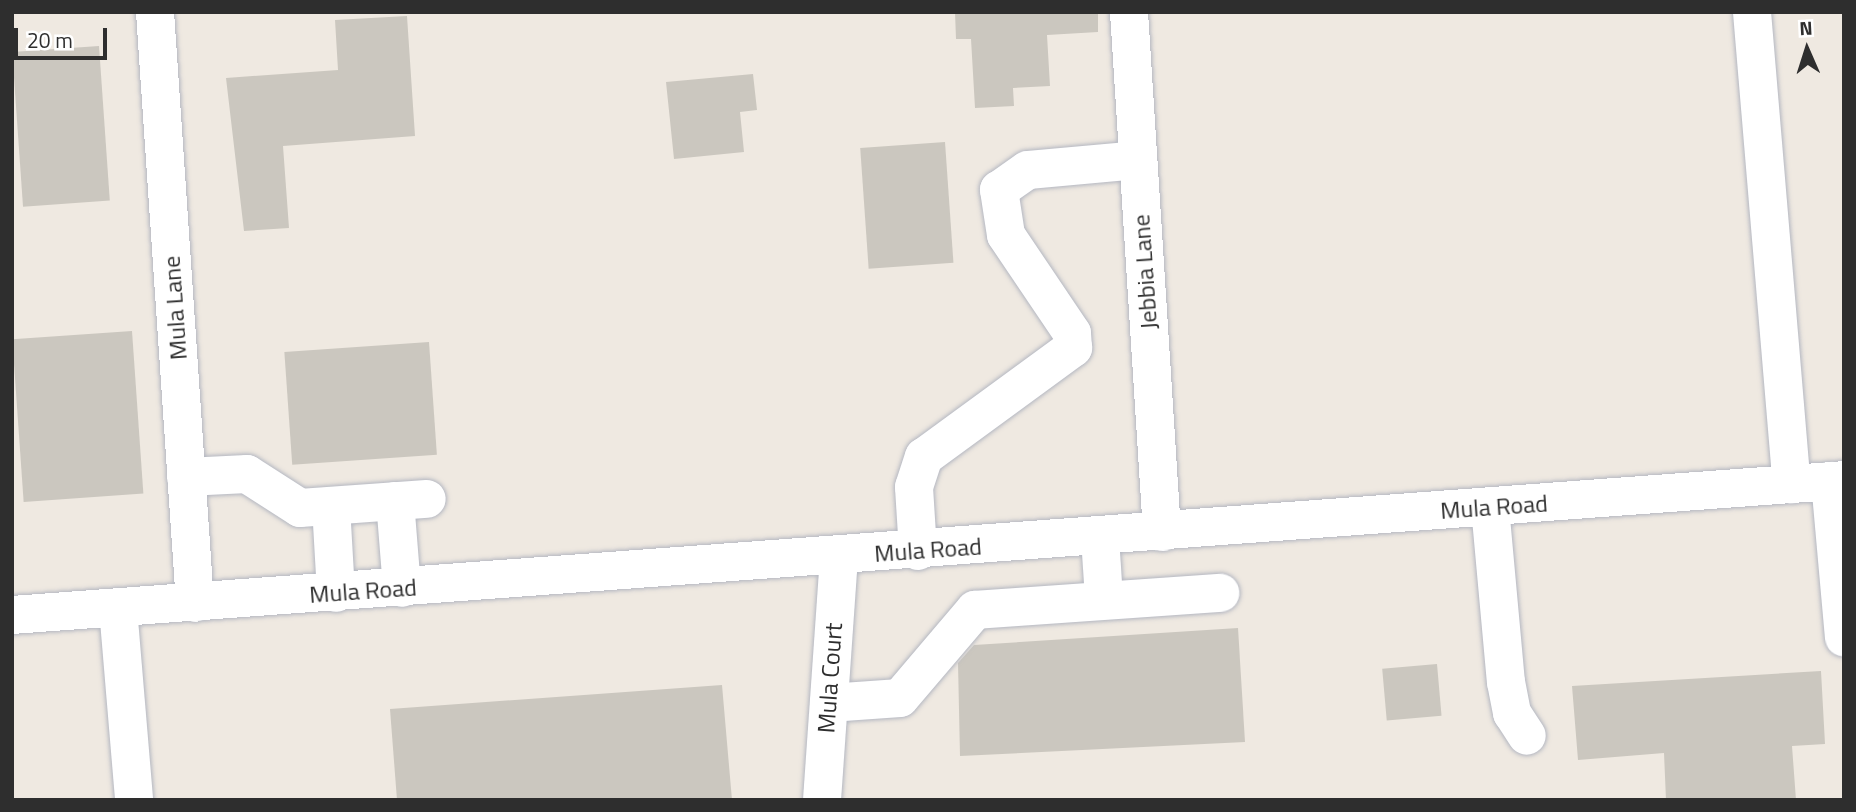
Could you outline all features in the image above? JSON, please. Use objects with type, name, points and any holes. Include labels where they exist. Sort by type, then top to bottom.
[{"type":"street","name":"Mula Lane","points":[[155,12],[195,603]]},
{"type":"street","name":"Jebbia Lane","points":[[1129,12],[1162,532]]},
{"type":"street","points":[[1752,12],[1792,484]]},
{"type":"street","points":[[918,551],[914,487],[924,457],[1073,348],[1072,333],[1006,234],[999,190],[1028,170],[1138,160]]},
{"type":"street","points":[[186,477],[247,474],[284,503],[331,506],[411,500],[402,588]]},
{"type":"street","points":[[1837,481],[1844,637]]},
{"type":"street","name":"Mula Road","points":[[12,615],[918,551],[1837,481]]},
{"type":"street","points":[[331,506],[336,593]]},
{"type":"street","points":[[1490,507],[1506,682],[1512,713],[1527,736]]},
{"type":"street","points":[[1100,537],[1104,599]]},
{"type":"street","name":"Mula Court","points":[[822,800],[839,556]]},
{"type":"street","points":[[828,703],[900,698],[975,610],[1220,593]]},
{"type":"street","points":[[118,608],[134,800]]},
{"type":"building","points":[[955,12],[1098,12],[1098,32],[1047,35],[1050,86],[1013,88],[1014,106],[975,108],[971,39],[956,39]]},
{"type":"building","points":[[407,16],[415,136],[283,146],[289,228],[244,231],[226,78],[338,70],[335,20]]},
{"type":"building","points":[[99,46],[110,201],[23,207],[12,52]]},
{"type":"building","points":[[753,74],[757,110],[740,112],[744,152],[674,159],[666,82]]},
{"type":"building","points":[[945,142],[953,263],[869,269],[860,148]]},
{"type":"building","points":[[132,331],[143,494],[24,502],[12,339]]},
{"type":"building","points":[[429,342],[437,455],[292,465],[284,352]]},
{"type":"building","points":[[1238,628],[1245,742],[960,756],[958,663],[974,645]]},
{"type":"building","points":[[1437,664],[1442,716],[1387,721],[1382,669]]},
{"type":"building","points":[[1821,671],[1825,744],[1792,746],[1796,800],[1666,800],[1664,753],[1578,760],[1572,686]]},
{"type":"building","points":[[722,685],[732,800],[397,800],[390,709]]}]
